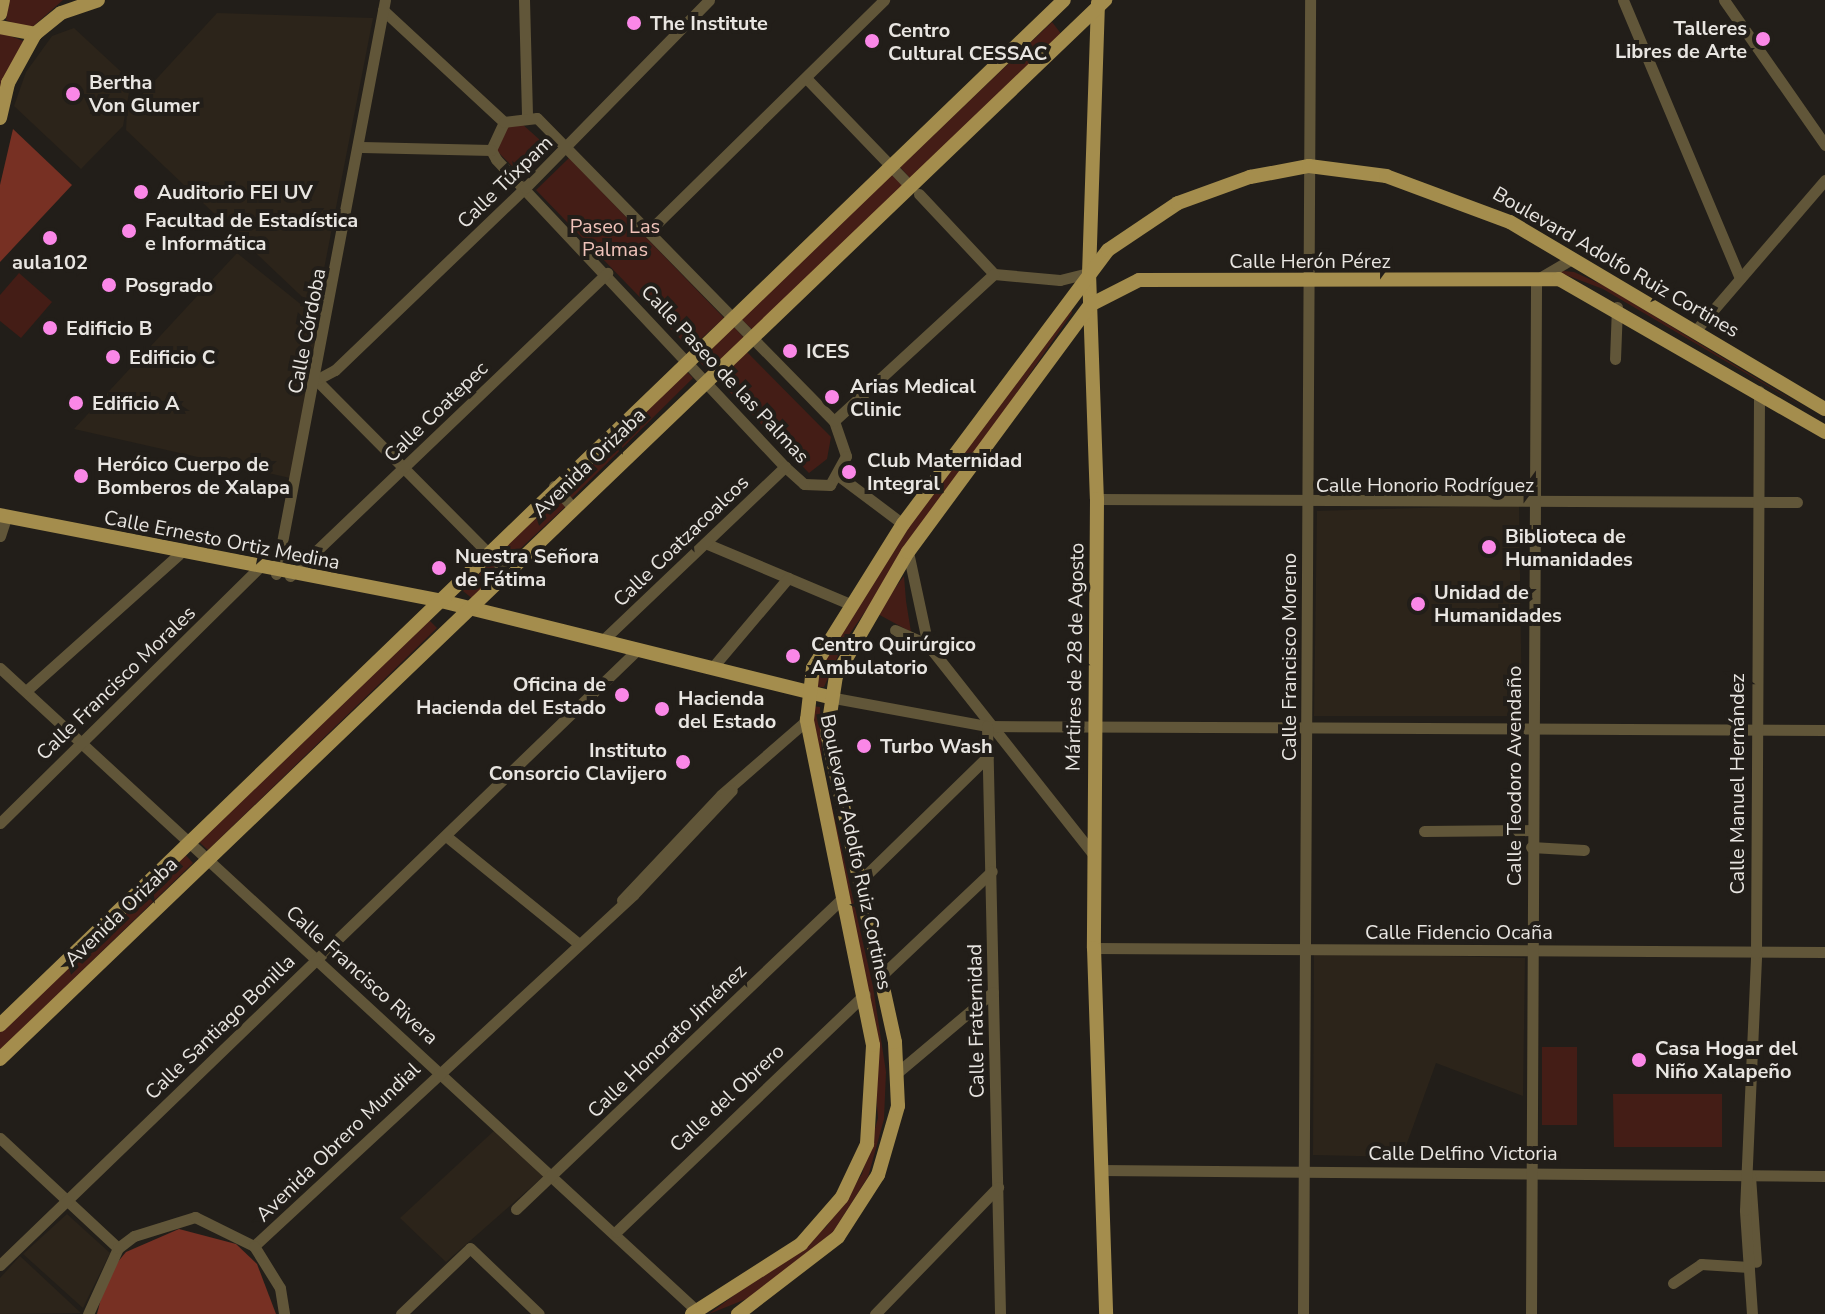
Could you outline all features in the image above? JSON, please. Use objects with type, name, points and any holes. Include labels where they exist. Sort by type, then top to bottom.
[{"type":"main road","points":[[0,14],[3,0]]},
{"type":"main road","points":[[0,118],[8,83],[35,34],[76,3],[98,0]]},
{"type":"main road","name":"Avenida Orizaba","points":[[0,1025],[554,486],[1064,0]]},
{"type":"main road","name":"Avenida Orizaba","points":[[0,1059],[205,858],[751,336],[914,190],[1100,3]]},
{"type":"main road","name":"Mártires de 28 de Agosto","points":[[1100,3],[1089,273],[1097,499],[1094,948],[1106,1314]]},
{"type":"main road","points":[[1051,13],[1064,21],[1068,36]]},
{"type":"main road","points":[[0,27],[35,34]]},
{"type":"main road","name":"Boulevard Adolfo Ruiz Cortines","points":[[695,1312],[801,1244],[857,1171],[873,1096],[865,994],[807,720],[808,692],[848,603],[903,524],[1108,250],[1178,203],[1250,177],[1309,166],[1426,186],[1572,259],[1825,409]]},
{"type":"main road","name":"Calle Herón Pérez","points":[[1090,305],[1139,280],[1536,280]]},
{"type":"main road","name":"Boulevard Adolfo Ruiz Cortines","points":[[1536,280],[1577,284],[1823,428]]},
{"type":"main road","name":"Boulevard Adolfo Ruiz Cortines","points":[[738,1314],[816,1259],[861,1206],[891,1144],[898,1072],[882,975],[827,734],[829,697],[866,616],[908,552],[1090,305]]},
{"type":"main road","name":"Calle Ernesto Ortiz Medina","points":[[3,516],[283,575],[437,600],[829,697]]},
{"type":"street","points":[[504,122],[527,116],[524,0]]},
{"type":"street","name":"Calle Túxpam","points":[[316,380],[335,370],[525,188],[709,0]]},
{"type":"street","points":[[651,229],[884,0]]},
{"type":"street","name":"Calle Francisco Moreno","points":[[1303,1314],[1310,0]]},
{"type":"street","points":[[1623,0],[1740,278]]},
{"type":"street","points":[[1724,0],[1825,145]]},
{"type":"street","points":[[384,5],[504,122]]},
{"type":"street","name":"Calle Córdoba","points":[[283,575],[316,380],[362,147],[384,5]]},
{"type":"street","points":[[807,79],[994,274],[1060,280],[1089,273]]},
{"type":"street","name":"Calle Paseo de las Palmas","points":[[491,150],[707,379],[785,467],[817,488],[839,476],[846,456],[834,421],[569,145],[527,116]]},
{"type":"street","points":[[362,147],[491,150],[504,122]]},
{"type":"street","points":[[1696,330],[1825,180]]},
{"type":"street","points":[[1536,280],[1572,259]]},
{"type":"street","name":"Calle Coatepec","points":[[283,575],[404,466],[607,273]]},
{"type":"street","points":[[834,421],[994,274]]},
{"type":"street","name":"Calle Teodoro Avendaño","points":[[1531,1314],[1529,1171],[1536,280]]},
{"type":"street","points":[[1615,359],[1617,306]]},
{"type":"street","points":[[316,380],[506,571]]},
{"type":"street","name":"Calle Manuel Hernández","points":[[1752,1314],[1750,1176],[1756,953],[1753,500],[1759,391]]},
{"type":"street","name":"Calle Coatzacoalcos","points":[[602,641],[785,467]]},
{"type":"street","points":[[839,476],[903,524]]},
{"type":"street","points":[[554,486],[572,507]]},
{"type":"street","name":"Calle Honorio Rodríguez","points":[[1097,499],[1307,503],[1797,502]]},
{"type":"street","points":[[0,536],[3,516]]},
{"type":"street","points":[[705,543],[848,603]]},
{"type":"street","points":[[908,552],[928,645],[987,726],[1093,854]]},
{"type":"street","points":[[26,691],[179,554]]},
{"type":"street","name":"Calle Francisco Morales","points":[[0,823],[258,569]]},
{"type":"street","points":[[712,668],[788,578]]},
{"type":"street","points":[[895,630],[928,645]]},
{"type":"street","name":"Calle Santiago Bonilla","points":[[0,1265],[637,650]]},
{"type":"street","name":"Calle Francisco Rivera","points":[[0,668],[616,1232],[695,1312]]},
{"type":"street","points":[[829,697],[987,726],[1306,725],[1825,730]]},
{"type":"street","name":"Avenida Obrero Mundial","points":[[254,1246],[440,1069],[579,944],[732,790],[807,720]]},
{"type":"street","name":"Calle Fraternidad","points":[[987,726],[1000,1314]]},
{"type":"street","points":[[861,880],[988,756]]},
{"type":"street","points":[[1424,831],[1531,830]]},
{"type":"street","points":[[446,836],[579,944]]},
{"type":"street","points":[[1531,847],[1584,850]]},
{"type":"street","points":[[882,975],[992,871]]},
{"type":"street","name":"Calle Honorato Jiménez","points":[[516,1209],[843,898]]},
{"type":"street","name":"Calle Fidencio Ocaña","points":[[1094,948],[1825,952]]},
{"type":"street","points":[[898,1072],[993,992]]},
{"type":"street","name":"Calle del Obrero","points":[[616,1232],[865,994]]},
{"type":"street","points":[[0,1138],[118,1248]]},
{"type":"street","name":"Calle Delfino Victoria","points":[[1100,1170],[1529,1171],[1825,1176]]},
{"type":"street","name":"Calle Manuel Hernández","points":[[1750,1176],[1759,1314]]},
{"type":"street","points":[[875,1314],[998,1187]]},
{"type":"street","points":[[88,1314],[118,1248],[134,1236],[195,1217],[254,1246],[280,1288],[284,1314]]},
{"type":"street","points":[[401,1314],[470,1248],[534,1312]]},
{"type":"street","points":[[1673,1283],[1701,1264],[1749,1267]]},
{"type":"shaded area","points":[[217,13],[373,18],[316,310],[126,130],[127,111]]},
{"type":"shaded area","name":"Bertha Von Glumer","points":[[74,28],[131,81],[123,126],[81,169],[14,106],[26,72],[52,36]]},
{"type":"shaded area","points":[[13,129],[72,185],[0,262],[0,185]]},
{"type":"shaded area","points":[[237,253],[323,322],[290,478],[74,429]]},
{"type":"shaded area","name":"Unidad de Humanidades","points":[[1519,505],[1522,716],[1314,716],[1317,511]]},
{"type":"shaded area","points":[[1314,953],[1525,958],[1523,1096],[1436,1063],[1402,1157],[1313,1155]]},
{"type":"shaded area","points":[[497,1128],[546,1174],[446,1262],[400,1218]]},
{"type":"shaded area","points":[[67,1214],[110,1253],[83,1308],[23,1254]]},
{"type":"shaded area","points":[[179,1229],[236,1244],[257,1264],[276,1314],[97,1314],[107,1275],[126,1252]]},
{"type":"shaded area","points":[[20,1256],[81,1313],[0,1314],[0,1278]]},
{"type":"green space","points":[[9,0],[63,0],[29,30],[6,20]]},
{"type":"green space","points":[[1052,22],[1062,35],[910,178],[900,167]]},
{"type":"green space","points":[[0,32],[26,42],[0,94]]},
{"type":"green space","points":[[521,123],[541,141],[514,168],[496,150],[508,125]]},
{"type":"green space","name":"Paseo Las Palmas","points":[[569,158],[724,318],[690,349],[536,190]]},
{"type":"green space","points":[[892,174],[903,185],[753,330],[740,318]]},
{"type":"green space","points":[[1553,270],[1574,272],[1605,286],[1817,415],[1603,289]]},
{"type":"green space","points":[[19,273],[52,302],[21,338],[0,321],[0,295]]},
{"type":"green space","points":[[1071,297],[1072,313],[844,642],[824,687],[814,687],[818,666],[967,438]]},
{"type":"green space","points":[[733,326],[744,338],[709,372],[697,359]]},
{"type":"green space","points":[[744,349],[831,437],[827,459],[809,473],[714,376]]},
{"type":"green space","points":[[684,369],[693,378],[571,499],[561,487]]},
{"type":"green space","points":[[558,496],[566,506],[504,564],[495,554]]},
{"type":"green space","points":[[490,563],[501,574],[474,600],[463,591]]},
{"type":"green space","points":[[904,576],[906,601],[911,632],[876,613]]},
{"type":"green space","points":[[426,617],[437,628],[208,850],[198,841]]},
{"type":"green space","points":[[812,706],[820,707],[822,762],[873,987],[886,1072],[884,1119],[868,1177],[833,1232],[751,1297],[709,1314],[826,1227],[862,1174],[878,1118],[867,989],[814,766]]},
{"type":"green space","points":[[183,852],[193,863],[0,1050],[0,1029]]},
{"type":"green space","points":[[1542,1047],[1577,1047],[1577,1125],[1542,1125]]},
{"type":"green space","points":[[1613,1094],[1722,1094],[1722,1147],[1614,1147]]},
{"type":"place","name":"The Institute","points":[[634,23]]},
{"type":"place","name":"Talleres Libres de Arte","points":[[1763,39]]},
{"type":"place","name":"Centro Cultural CESSAC","points":[[872,41]]},
{"type":"place","name":"Bertha Von Glumer","points":[[73,94]]},
{"type":"place","name":"Auditorio FEI UV","points":[[141,192]]},
{"type":"place","name":"Facultad de Estadística e Informática","points":[[129,231]]},
{"type":"place","name":"aula102","points":[[50,238]]},
{"type":"place","name":"Posgrado","points":[[109,285]]},
{"type":"place","name":"Edificio B","points":[[50,328]]},
{"type":"place","name":"ICES","points":[[790,351]]},
{"type":"place","name":"Edificio C","points":[[113,357]]},
{"type":"place","name":"Arias Medical Clinic","points":[[832,397]]},
{"type":"place","name":"Edificio A","points":[[76,403]]},
{"type":"place","name":"Club Maternidad Integral","points":[[849,472]]},
{"type":"place","name":"Heróico Cuerpo de Bomberos de Xalapa","points":[[81,476]]},
{"type":"place","name":"Biblioteca de Humanidades","points":[[1489,547]]},
{"type":"place","name":"Nuestra Señora de Fátima","points":[[439,568]]},
{"type":"place","name":"Unidad de Humanidades","points":[[1418,604]]},
{"type":"place","name":"Centro Quirúrgico Ambulatorio","points":[[793,656]]},
{"type":"place","name":"Oficina de Hacienda del Estado","points":[[622,695]]},
{"type":"place","name":"Hacienda del Estado","points":[[662,709]]},
{"type":"place","name":"Turbo Wash","points":[[864,746]]},
{"type":"place","name":"Instituto Consorcio Clavijero","points":[[683,762]]},
{"type":"place","name":"Casa Hogar del Niño Xalapeño","points":[[1639,1060]]}]
